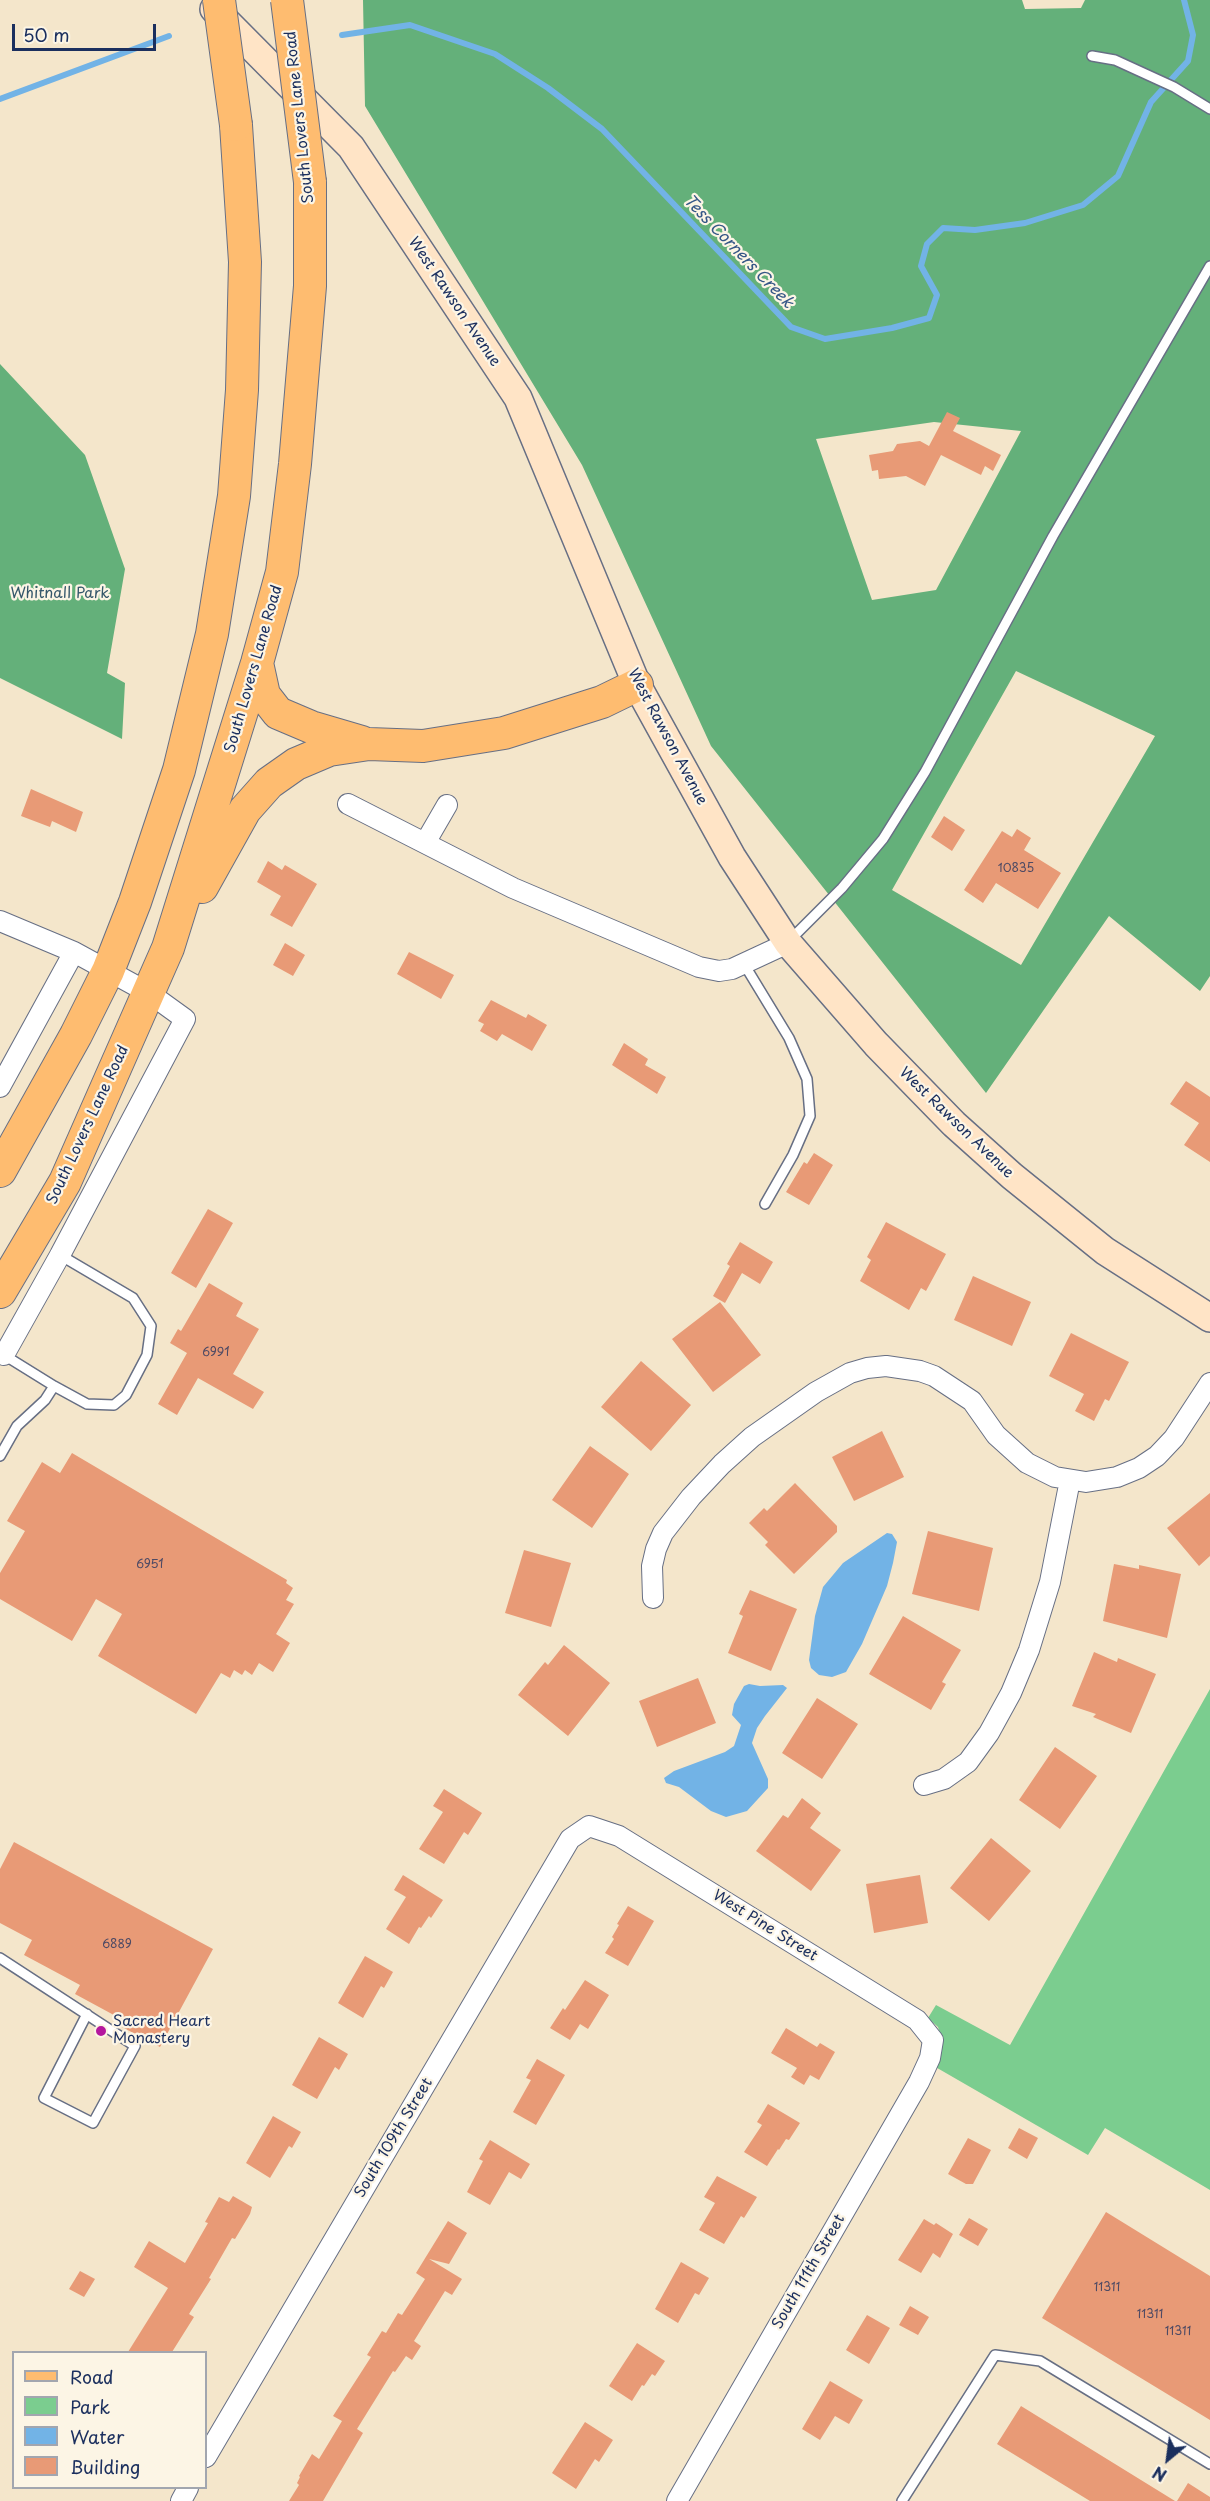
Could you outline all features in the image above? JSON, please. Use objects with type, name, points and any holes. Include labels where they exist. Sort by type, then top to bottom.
[{"type":"main road","name":"South Lovers Lane Road","points":[[0,1292],[65,1182],[128,982],[135,902],[178,770],[212,634],[234,496],[242,390],[245,262],[236,125],[219,0]]},
{"type":"main road","name":"South Lovers Lane Road","points":[[0,1171],[76,1035],[128,982],[168,948],[257,663],[282,573],[295,464],[310,286],[310,182],[287,0]]},
{"type":"main road","points":[[257,663],[264,694],[278,713],[311,727],[369,744]]},
{"type":"main road","points":[[168,948],[245,810],[269,783],[296,764],[329,750],[369,744],[423,746],[504,733],[602,702],[637,685]]},
{"type":"street","name":"West Rawson Avenue","points":[[205,0],[351,147],[518,398],[637,685],[732,857],[788,943],[876,1044],[954,1124],[1011,1176],[1105,1251],[1210,1317]]},
{"type":"street","points":[[348,804],[513,888],[699,967],[719,971],[732,969],[788,943]]},
{"type":"street","points":[[425,843],[447,805]]},
{"type":"street","points":[[0,921],[74,952],[128,982],[185,1019],[60,1255],[2,1353]]},
{"type":"street","points":[[0,1087],[74,952]]},
{"type":"street","points":[[652,1598],[651,1566],[656,1549],[663,1533],[691,1497],[722,1464],[783,1413],[850,1373],[886,1366],[911,1369],[934,1376],[972,1401],[996,1435],[1012,1451],[1042,1471],[1070,1480],[1086,1482],[1117,1477],[1149,1462],[1174,1438],[1210,1383]]},
{"type":"street","points":[[924,1785],[952,1775],[968,1762],[995,1723],[1011,1693],[1029,1650],[1047,1594],[1070,1480]]},
{"type":"street","name":"West Pine Street","points":[[589,1826],[619,1836],[917,2020],[933,2040]]},
{"type":"street","name":"South 109th Street","points":[[207,2455],[570,1839],[589,1826]]},
{"type":"street","name":"South 111th Street","points":[[677,2501],[919,2082],[930,2058],[933,2040]]},
{"type":"lane","points":[[1092,56],[1115,60],[1174,87],[1210,109]]},
{"type":"lane","points":[[788,943],[842,888],[883,839],[919,782],[1053,536],[1210,266]]},
{"type":"lane","points":[[744,964],[789,1038],[807,1079],[810,1116],[793,1155],[765,1204]]},
{"type":"lane","points":[[2,1353],[87,1404],[114,1404],[126,1395],[147,1355],[151,1326],[133,1298],[60,1255]]},
{"type":"lane","points":[[0,1456],[17,1426],[45,1400],[54,1386]]},
{"type":"lane","points":[[0,1958],[87,2014],[135,2046],[93,2123],[45,2098],[87,2014]]},
{"type":"lane","points":[[902,2501],[995,2355],[1040,2361],[1210,2464]]},
{"type":"green space","points":[[363,0],[1022,0],[1025,9],[1081,8],[1085,0],[1210,0],[1210,976],[1200,991],[1109,916],[986,1093],[711,746],[582,465],[365,106]],"holes":[[[934,422],[1021,431],[936,590],[872,600],[816,439]],[[1016,671],[1155,736],[1021,965],[892,890]]]},
{"type":"green space","name":"Whitnall Park","points":[[0,364],[85,455],[125,569],[107,673],[125,683],[122,739],[0,678]]},
{"type":"green space","points":[[1210,1689],[1210,2190],[1105,2128],[1088,2155],[932,2065],[943,2043],[938,2027],[928,2018],[936,2005],[1010,2045]]},
{"type":"water","points":[[887,1533],[892,1534],[897,1542],[893,1563],[887,1586],[862,1644],[846,1672],[832,1677],[819,1675],[811,1668],[809,1660],[815,1616],[823,1587],[843,1563]]},
{"type":"water","points":[[749,1684],[783,1685],[787,1688],[757,1728],[752,1743],[768,1779],[768,1788],[747,1811],[726,1817],[711,1811],[679,1787],[666,1783],[664,1778],[674,1771],[725,1752],[734,1746],[741,1725],[732,1715],[734,1704],[744,1686]]},
{"type":"building","points":[[947,412],[960,418],[953,431],[1001,455],[993,471],[985,466],[981,475],[941,455],[925,486],[906,476],[879,479],[878,470],[872,471],[869,455],[893,451],[897,444],[920,441],[929,446]]},
{"type":"building","points":[[31,789],[83,812],[76,832],[52,821],[50,827],[21,816]]},
{"type":"building","points":[[944,816],[965,830],[952,851],[931,837]]},
{"type":"building","points":[[1017,829],[1031,838],[1024,850],[1061,873],[1038,909],[996,883],[983,903],[964,890],[1002,831],[1012,837]]},
{"type":"building","points":[[268,861],[282,870],[285,865],[317,884],[292,927],[270,915],[281,896],[257,882]]},
{"type":"building","points":[[285,943],[305,955],[293,976],[273,965]]},
{"type":"building","points":[[409,952],[454,975],[441,999],[397,974]]},
{"type":"building","points":[[491,1000],[526,1018],[528,1014],[547,1025],[532,1051],[502,1034],[497,1041],[480,1031],[484,1024],[478,1021]]},
{"type":"building","points":[[624,1043],[648,1059],[645,1065],[666,1077],[657,1094],[612,1065]]},
{"type":"building","points":[[1186,1081],[1210,1097],[1210,1162],[1184,1145],[1199,1123],[1170,1104]]},
{"type":"building","points":[[814,1153],[833,1165],[809,1205],[786,1192],[804,1162],[807,1164]]},
{"type":"building","points":[[208,1209],[233,1223],[196,1288],[171,1273]]},
{"type":"building","points":[[886,1222],[946,1254],[926,1291],[921,1288],[909,1310],[860,1281],[871,1260],[867,1257]]},
{"type":"building","points":[[740,1242],[773,1262],[760,1284],[742,1273],[725,1303],[713,1296]]},
{"type":"building","points":[[973,1276],[1031,1302],[1012,1346],[954,1320]]},
{"type":"building","points":[[209,1283],[243,1303],[236,1316],[259,1329],[233,1374],[264,1392],[253,1409],[198,1378],[177,1415],[158,1404],[187,1353],[170,1343],[178,1329],[181,1331]]},
{"type":"building","points":[[720,1302],[761,1355],[713,1392],[672,1339]]},
{"type":"building","points":[[1071,1333],[1129,1362],[1109,1401],[1105,1399],[1094,1421],[1075,1411],[1084,1394],[1049,1376]]},
{"type":"building","points":[[641,1361],[691,1405],[651,1451],[601,1407]]},
{"type":"building","points":[[882,1431],[904,1477],[854,1501],[832,1457]]},
{"type":"building","points":[[590,1446],[629,1474],[592,1528],[552,1500]]},
{"type":"building","points":[[72,1453],[287,1580],[286,1583],[293,1588],[286,1600],[294,1604],[276,1634],[290,1643],[273,1672],[259,1663],[252,1675],[245,1670],[242,1675],[234,1670],[230,1678],[221,1673],[196,1714],[98,1656],[122,1614],[96,1599],[72,1641],[0,1599],[0,1573],[25,1531],[7,1521],[42,1462],[60,1473]]},
{"type":"building","points":[[795,1483],[837,1526],[837,1532],[794,1574],[765,1545],[768,1542],[749,1523],[764,1508],[767,1511]]},
{"type":"building","points":[[1210,1493],[1210,1556],[1199,1566],[1167,1528]]},
{"type":"building","points":[[928,1531],[993,1548],[979,1611],[912,1594]]},
{"type":"building","points":[[524,1550],[571,1563],[551,1627],[505,1613]]},
{"type":"building","points":[[1114,1564],[1139,1569],[1139,1565],[1181,1574],[1167,1638],[1103,1621]]},
{"type":"building","points":[[750,1590],[797,1609],[771,1671],[728,1653],[743,1616],[739,1614]]},
{"type":"building","points":[[903,1616],[961,1650],[942,1682],[946,1684],[931,1710],[869,1674]]},
{"type":"building","points":[[564,1645],[610,1683],[568,1736],[518,1695],[545,1662],[548,1665]]},
{"type":"building","points":[[1094,1652],[1117,1662],[1118,1658],[1156,1674],[1131,1733],[1093,1717],[1096,1714],[1072,1706]]},
{"type":"building","points":[[698,1678],[716,1723],[657,1747],[639,1701]]},
{"type":"building","points":[[817,1698],[858,1724],[822,1779],[782,1753]]},
{"type":"building","points":[[1055,1747],[1097,1776],[1060,1829],[1019,1800]]},
{"type":"building","points":[[444,1789],[482,1813],[468,1835],[464,1832],[444,1864],[419,1849],[443,1812],[433,1806]]},
{"type":"building","points":[[802,1798],[821,1813],[810,1828],[841,1850],[811,1891],[756,1851],[783,1815],[788,1818]]},
{"type":"building","points":[[991,1838],[1031,1871],[989,1921],[950,1888]]},
{"type":"building","points":[[14,1842],[213,1949],[160,2047],[120,2026],[123,2020],[75,1994],[80,1985],[24,1955],[32,1940],[0,1923],[0,1869]]},
{"type":"building","points":[[403,1875],[443,1900],[431,1918],[429,1916],[421,1928],[419,1927],[409,1944],[386,1929],[406,1897],[394,1890]]},
{"type":"building","points":[[920,1875],[928,1923],[874,1933],[866,1884]]},
{"type":"building","points":[[628,1906],[654,1921],[628,1966],[605,1953],[614,1939],[612,1937],[619,1925],[617,1924]]},
{"type":"building","points":[[365,1956],[393,1972],[384,1988],[381,1986],[363,2018],[338,2003]]},
{"type":"building","points":[[585,1980],[609,1995],[588,2029],[580,2024],[570,2040],[550,2028]]},
{"type":"building","points":[[786,2028],[817,2047],[820,2043],[835,2052],[819,2080],[810,2075],[804,2085],[791,2077],[797,2068],[771,2053]]},
{"type":"building","points":[[319,2037],[348,2054],[339,2070],[335,2067],[317,2099],[292,2085]]},
{"type":"building","points":[[537,2059],[565,2075],[536,2125],[513,2112],[531,2080],[526,2078]]},
{"type":"building","points":[[768,2104],[800,2123],[767,2166],[744,2152],[762,2125],[757,2122]]},
{"type":"building","points":[[273,2116],[301,2132],[292,2148],[289,2146],[270,2178],[246,2163]]},
{"type":"building","points":[[1019,2128],[1038,2138],[1027,2159],[1008,2148]]},
{"type":"building","points":[[968,2138],[991,2150],[973,2184],[966,2184],[948,2174]]},
{"type":"building","points":[[490,2140],[530,2164],[521,2179],[509,2172],[490,2205],[467,2192],[483,2161],[479,2159]]},
{"type":"building","points":[[717,2176],[757,2197],[744,2218],[741,2216],[724,2244],[699,2230],[715,2203],[704,2197]]},
{"type":"building","points":[[233,2196],[252,2207],[250,2214],[235,2239],[232,2238],[209,2278],[211,2279],[189,2314],[194,2317],[173,2351],[129,2351],[168,2288],[134,2267],[149,2241],[185,2263],[208,2223],[205,2222],[219,2197],[229,2202]]},
{"type":"building","points":[[1106,2212],[1210,2276],[1210,2420],[1042,2318]]},
{"type":"building","points":[[969,2218],[988,2229],[978,2246],[959,2235]]},
{"type":"building","points":[[924,2219],[934,2225],[936,2223],[953,2234],[940,2258],[933,2253],[921,2273],[898,2260]]},
{"type":"building","points":[[448,2221],[467,2233],[449,2264],[429,2259],[462,2279],[452,2295],[445,2291],[414,2341],[421,2346],[412,2360],[406,2356],[395,2372],[393,2371],[357,2429],[363,2433],[323,2501],[289,2501],[299,2485],[297,2483],[299,2476],[312,2454],[319,2459],[342,2421],[333,2416],[371,2357],[367,2355],[382,2331],[386,2333],[398,2313],[402,2315],[425,2279],[416,2273]]},
{"type":"building","points":[[681,2262],[709,2278],[699,2295],[695,2293],[678,2323],[655,2309]]},
{"type":"building","points":[[80,2271],[95,2279],[84,2297],[69,2289]]},
{"type":"building","points":[[910,2306],[929,2317],[918,2335],[899,2325]]},
{"type":"building","points":[[867,2315],[890,2328],[869,2364],[846,2350]]},
{"type":"building","points":[[637,2343],[665,2361],[655,2376],[652,2374],[644,2386],[642,2385],[632,2401],[609,2386]]},
{"type":"building","points":[[830,2381],[863,2400],[849,2424],[835,2416],[820,2440],[802,2429]]},
{"type":"building","points":[[1021,2406],[1175,2501],[1090,2501],[997,2444]]},
{"type":"building","points":[[585,2422],[613,2440],[599,2462],[595,2459],[576,2489],[552,2473]]},
{"type":"building","points":[[1188,2483],[1210,2497],[1210,2501],[1177,2501]]},
{"type":"waterway","name":"Tess Corners Creek","points":[[342,35],[410,25],[495,54],[548,88],[602,129],[791,327],[825,339],[892,328],[929,318],[937,295],[921,266],[927,244],[943,228],[975,230],[1025,223],[1083,205],[1118,176],[1151,102],[1188,61],[1193,35],[1184,0]]},
{"type":"waterway","name":"Tess Corners Creek","points":[[0,99],[169,36]]},
{"type":"place","name":"Sacred Heart Monastery","points":[[101,2031]]}]
